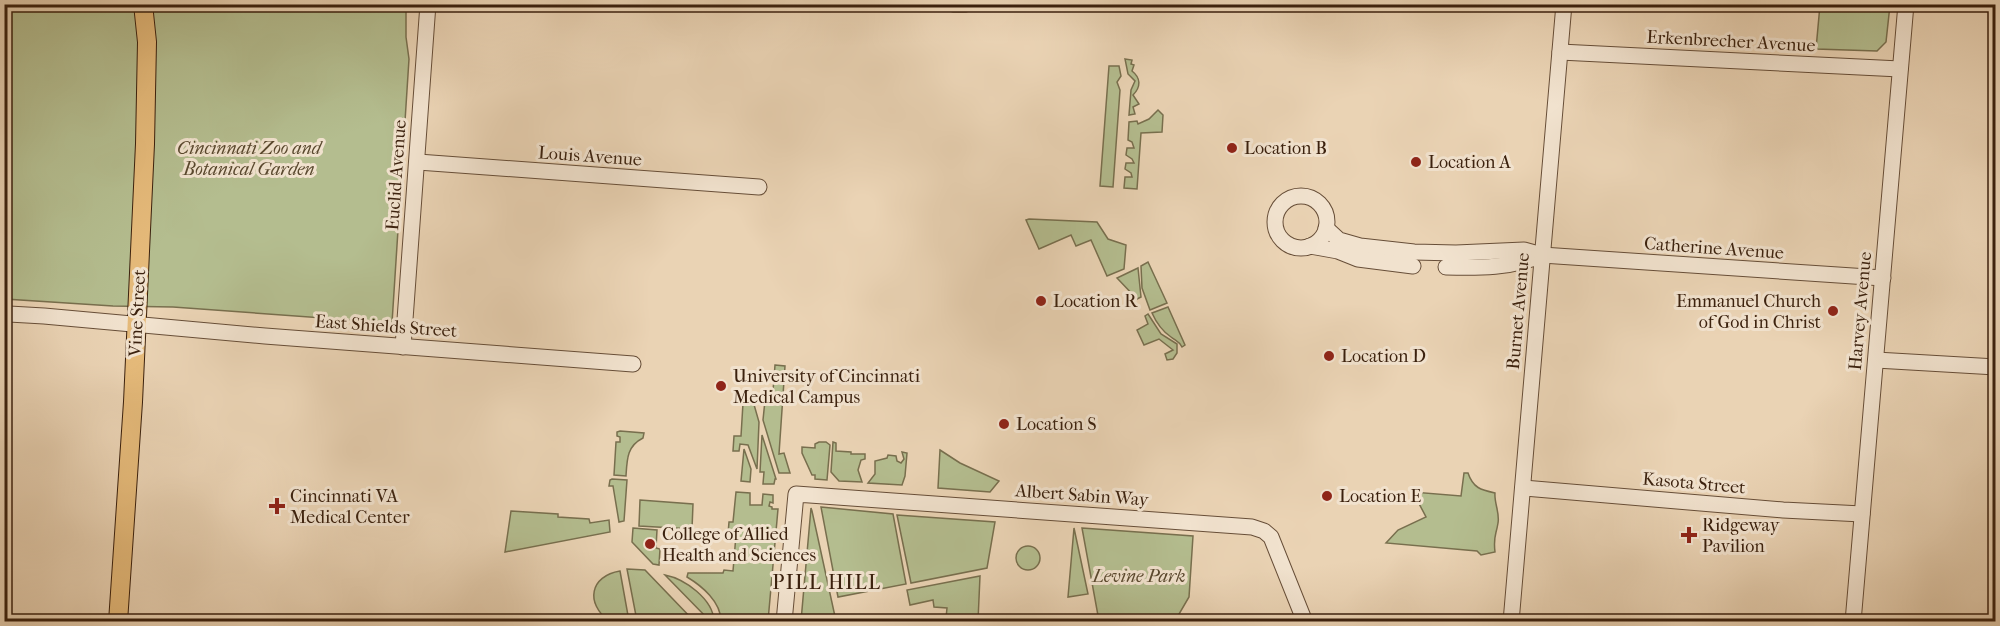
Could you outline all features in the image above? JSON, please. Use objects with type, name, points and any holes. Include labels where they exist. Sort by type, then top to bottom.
[{"type":"main road","name":"Vine Street","points":[[118,621],[133,402],[147,90],[147,42],[142,4]]},
{"type":"street","name":"Euclid Avenue","points":[[403,347],[428,4]]},
{"type":"street","points":[[952,4],[966,4]]},
{"type":"street","name":"Burnet Avenue","points":[[1511,621],[1564,4]]},
{"type":"street","name":"Harvey Avenue","points":[[1853,621],[1906,4]]},
{"type":"street","name":"Erkenbrecher Avenue","points":[[1560,52],[1900,69]]},
{"type":"street","name":"Louis Avenue","points":[[417,162],[759,187]]},
{"type":"street","points":[[1310,246],[1323,236],[1326,228],[1325,211],[1312,199],[1295,197],[1281,206],[1276,213],[1275,222],[1280,238],[1294,247],[1310,246],[1338,251],[1358,259],[1413,266]]},
{"type":"street","name":"Catherine Avenue","points":[[1326,228],[1339,240],[1360,246],[1414,252],[1524,250],[1542,255],[1883,278]]},
{"type":"street","name":"Catherine Avenue","points":[[1446,267],[1478,268],[1522,263],[1542,255]]},
{"type":"street","name":"East Shields Street","points":[[7,316],[633,364]]},
{"type":"street","points":[[1876,360],[1995,367]]},
{"type":"street","name":"Kasota Street","points":[[1523,488],[1783,510],[1862,514]]},
{"type":"street","name":"Albert Sabin Way","points":[[784,621],[796,494],[1252,527],[1264,531],[1271,537],[1305,621]]},
{"type":"green space","name":"Cincinnati Zoo and Botanical Garden","points":[[4,5],[406,5],[409,59],[392,323],[173,307],[113,306],[5,299]]},
{"type":"green space","points":[[1820,5],[1890,5],[1886,42],[1877,51],[1816,49]]},
{"type":"green space","points":[[1125,59],[1132,60],[1131,64],[1134,65],[1132,71],[1139,83],[1133,95],[1139,104],[1133,107],[1135,114],[1129,115],[1131,90],[1135,81],[1128,74]]},
{"type":"green space","points":[[1109,66],[1119,66],[1121,76],[1117,82],[1120,90],[1113,187],[1100,186]]},
{"type":"green space","points":[[1158,110],[1163,115],[1162,132],[1141,133],[1137,189],[1124,188],[1125,177],[1132,177],[1131,173],[1125,169],[1126,163],[1134,163],[1126,155],[1127,148],[1134,148],[1132,142],[1128,140],[1129,122],[1137,121],[1138,124],[1149,119]]},
{"type":"green space","points":[[1026,220],[1097,222],[1108,239],[1126,245],[1124,269],[1107,276],[1091,240],[1076,246],[1071,235],[1039,249]]},
{"type":"green space","points":[[1148,262],[1167,303],[1150,310],[1142,288],[1141,266]]},
{"type":"green space","points":[[1138,268],[1141,297],[1137,299],[1117,278]]},
{"type":"green space","points":[[1168,307],[1185,345],[1182,347],[1162,329],[1152,313]]},
{"type":"green space","points":[[1148,314],[1161,334],[1177,344],[1177,353],[1173,359],[1167,360],[1165,354],[1173,350],[1159,339],[1144,345],[1137,330],[1148,324],[1145,316]]},
{"type":"green space","points":[[775,365],[785,366],[779,454],[784,453],[790,473],[779,473],[763,420],[766,391],[773,391]]},
{"type":"green space","points":[[739,393],[751,394],[759,422],[757,469],[748,445],[740,444],[739,451],[733,451],[734,436],[741,436],[743,403],[739,403]]},
{"type":"green space","points":[[617,432],[644,433],[643,438],[631,449],[626,476],[614,475],[616,442],[620,442]]},
{"type":"green space","points":[[762,435],[776,479],[774,484],[763,484],[764,472],[760,472]]},
{"type":"green space","points":[[826,442],[830,445],[827,480],[815,479],[802,453],[802,447],[815,448],[815,444]]},
{"type":"green space","points":[[833,442],[836,443],[836,451],[865,454],[865,459],[861,460],[858,470],[862,482],[839,481],[831,472]]},
{"type":"green space","points":[[744,449],[751,469],[750,482],[741,481]]},
{"type":"green space","points":[[940,450],[960,463],[999,481],[990,492],[938,488]]},
{"type":"green space","points":[[902,452],[907,453],[902,485],[868,483],[875,474],[875,461],[887,458],[888,455],[896,456],[897,461],[901,463],[904,459]]},
{"type":"green space","points":[[1464,473],[1468,473],[1472,482],[1478,487],[1495,493],[1498,519],[1495,552],[1481,555],[1477,551],[1386,543],[1398,530],[1426,517],[1413,492],[1461,496]]},
{"type":"green space","points":[[612,479],[627,480],[624,521],[619,522],[613,486],[609,486]]},
{"type":"green space","points":[[736,492],[750,493],[750,505],[762,505],[763,494],[773,495],[773,503],[770,502],[769,506],[772,509],[778,509],[768,621],[721,621],[714,601],[699,585],[687,577],[688,573],[733,571],[736,535],[728,534],[729,522],[733,522]]},
{"type":"green space","points":[[640,500],[693,504],[692,529],[639,526]]},
{"type":"green space","points":[[821,507],[893,514],[906,584],[838,597]]},
{"type":"green space","points":[[811,508],[812,511],[836,621],[801,621]]},
{"type":"green space","points":[[511,511],[558,514],[558,517],[589,519],[590,523],[609,520],[610,532],[505,552]]},
{"type":"green space","points":[[897,515],[995,522],[987,568],[911,583]]},
{"type":"green space","points":[[633,528],[657,530],[656,548],[660,549],[659,565],[653,564],[632,542]]},
{"type":"green space","points":[[1074,528],[1088,594],[1068,597]]},
{"type":"green space","name":"Levine Park","points":[[1082,528],[1193,536],[1189,597],[1175,621],[1099,621]]},
{"type":"green space","points":[[1028,546],[1036,550],[1040,558],[1036,566],[1028,570],[1020,566],[1016,558],[1020,550]]},
{"type":"green space","points":[[627,569],[645,570],[694,621],[637,621]]},
{"type":"green space","points":[[620,571],[629,621],[609,621],[596,606],[594,591],[602,578]]},
{"type":"green space","points":[[665,575],[697,591],[709,605],[714,621],[710,621]]},
{"type":"green space","points":[[980,576],[978,621],[946,618],[947,608],[934,607],[933,600],[910,605],[907,590]]},
{"type":"place","name":"Location B","points":[[1232,148]]},
{"type":"place","name":"Location A","points":[[1416,162]]},
{"type":"place","name":"Location R","points":[[1041,301]]},
{"type":"place","name":"Emmanuel Church of God in Christ","points":[[1833,311]]},
{"type":"place","name":"Location D","points":[[1329,356]]},
{"type":"place","name":"University of Cincinnati Medical Campus","points":[[721,386]]},
{"type":"place","name":"Location S","points":[[1004,424]]},
{"type":"place","name":"Location E","points":[[1327,496]]},
{"type":"place","name":"Cincinnati VA Medical Center","points":[[277,506]]},
{"type":"place","name":"Ridgeway Pavilion","points":[[1689,535]]},
{"type":"place","name":"College of Allied Health and Sciences","points":[[650,544]]},
{"type":"district","name":"PILL HILL","points":[[827,582]]}]
